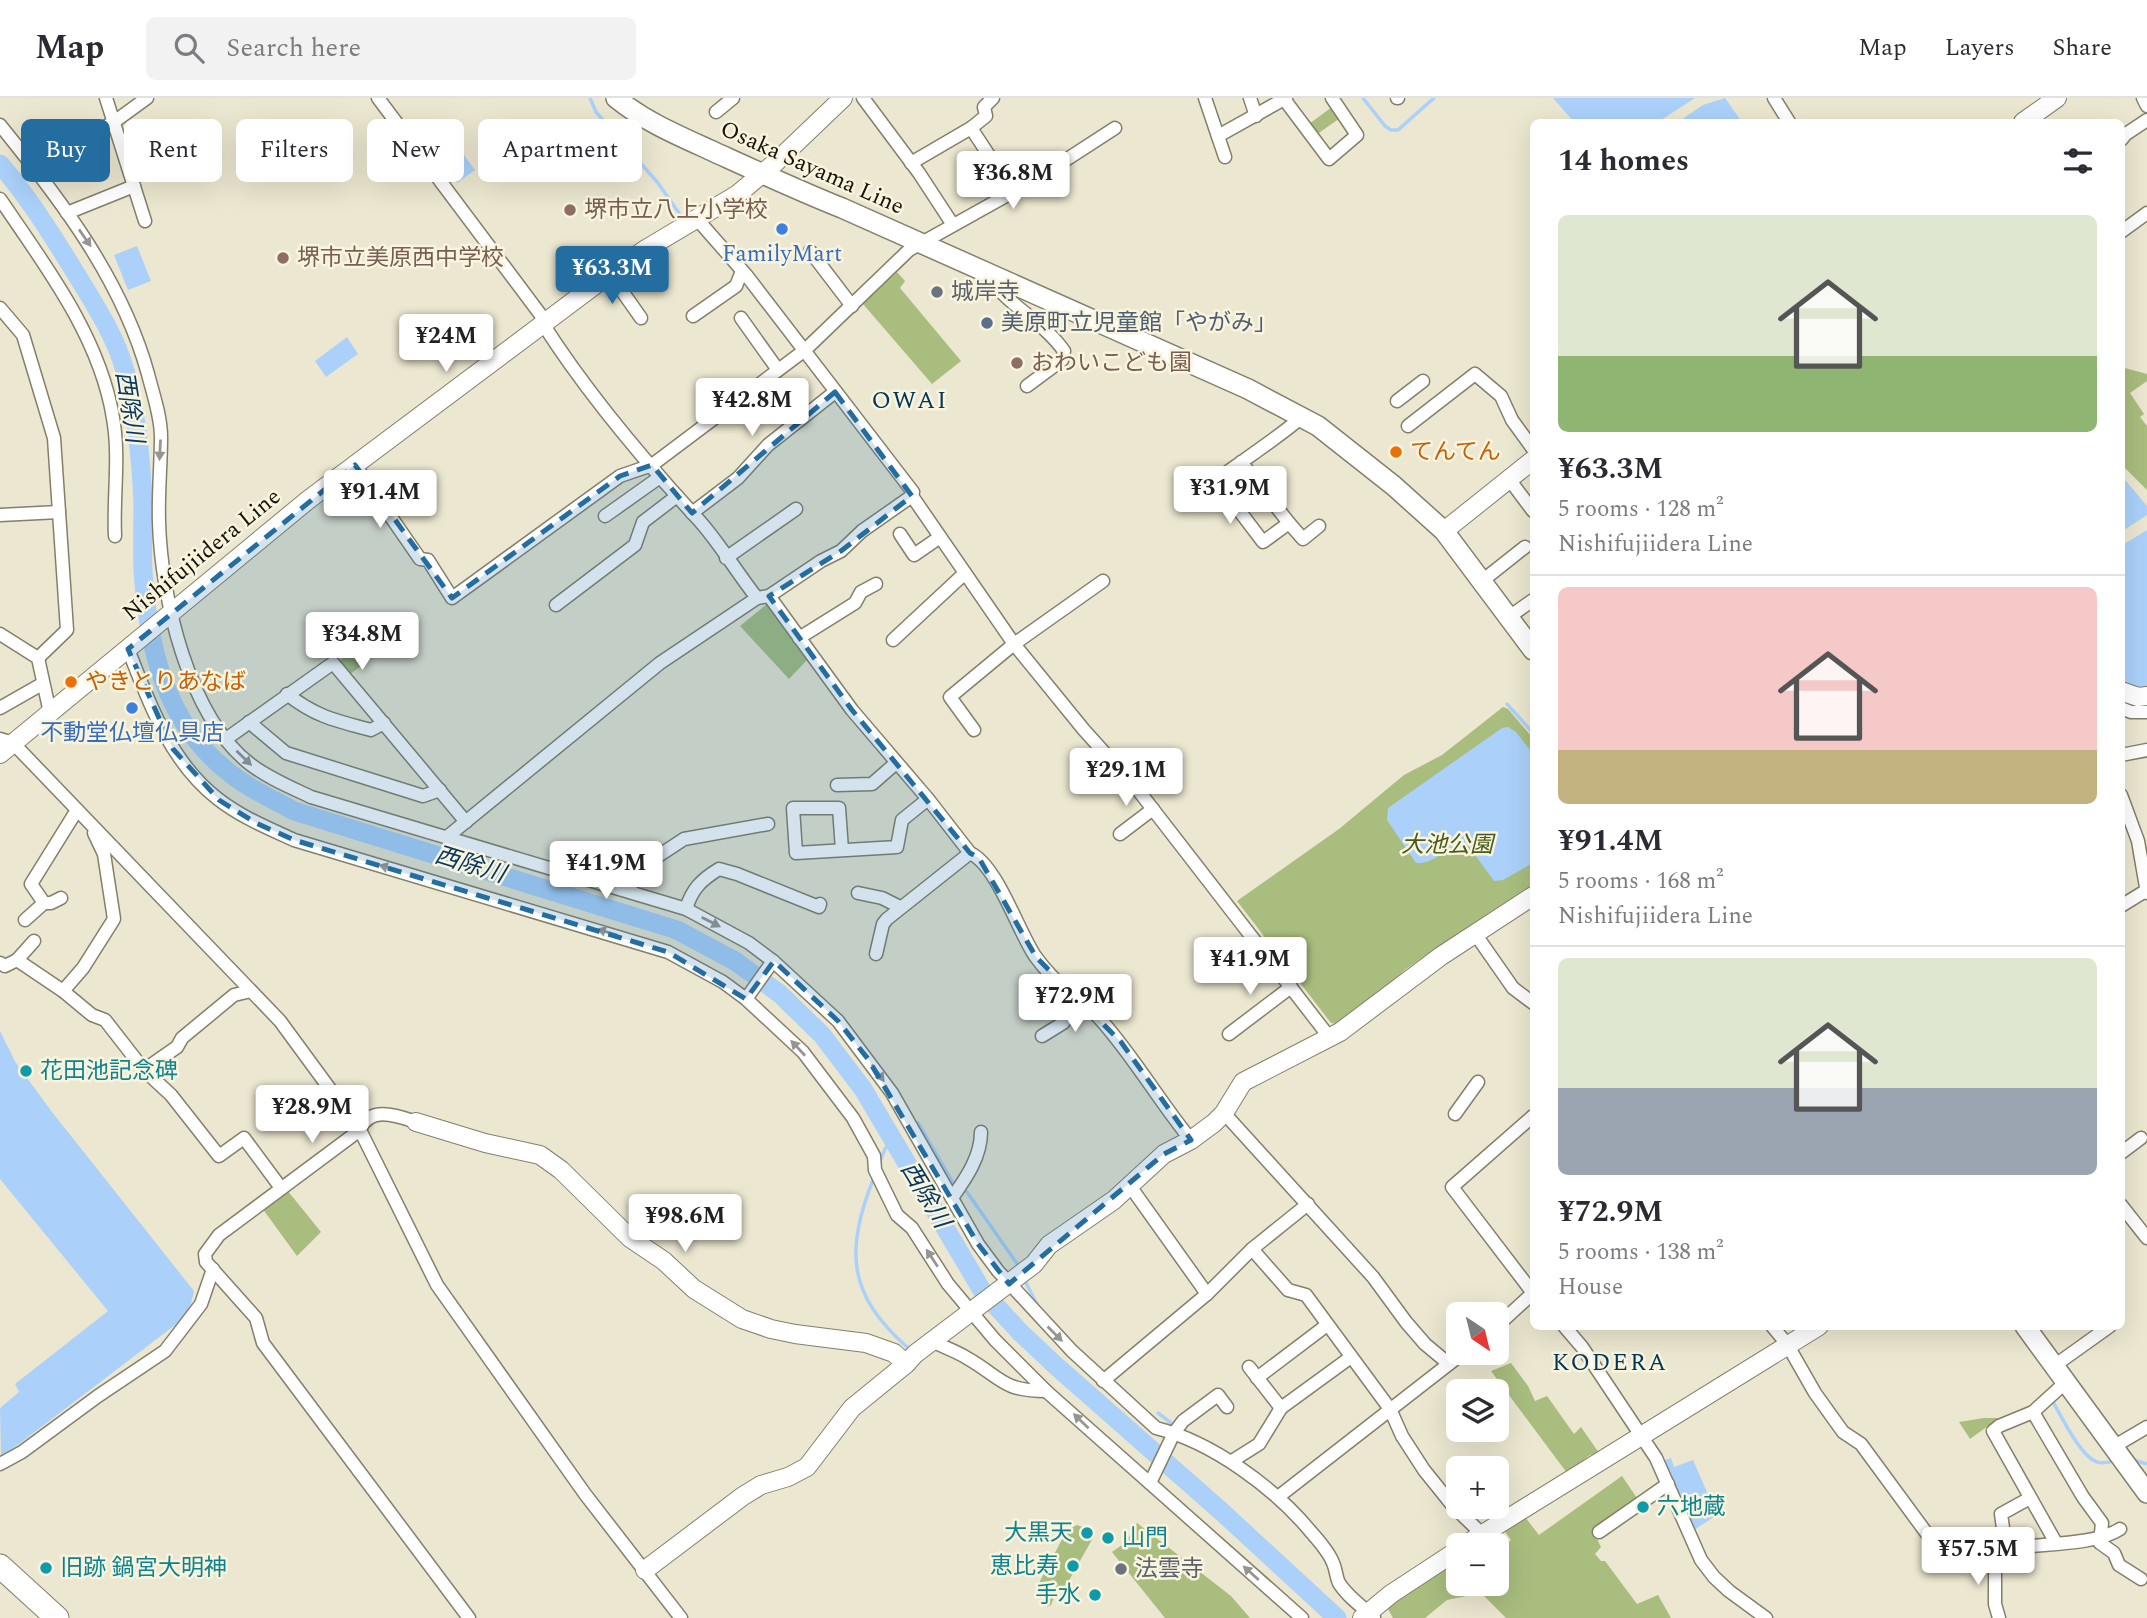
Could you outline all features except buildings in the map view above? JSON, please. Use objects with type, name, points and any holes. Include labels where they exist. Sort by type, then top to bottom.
[{"type":"highway","points":[[0,1566],[57,1618]]},
{"type":"highway","points":[[0,1586],[35,1618]]},
{"type":"main road","name":"Osaka Sayama Line","points":[[616,98],[666,129],[762,174],[1248,389],[1318,426],[1394,485],[1444,531],[1530,646]]},
{"type":"main road","points":[[2028,1330],[2147,1493]]},
{"type":"street","points":[[106,98],[145,221]]},
{"type":"street","points":[[110,124],[147,98]]},
{"type":"street","points":[[716,112],[733,98]]},
{"type":"street","points":[[863,98],[953,225]]},
{"type":"street","points":[[911,163],[971,128],[986,116],[984,107],[993,98]]},
{"type":"street","points":[[1205,98],[1225,157]]},
{"type":"street","points":[[1250,98],[1256,116]]},
{"type":"street","points":[[1218,136],[1285,99],[1328,159],[1357,135],[1332,98]]},
{"type":"street","points":[[1774,98],[1787,119]]},
{"type":"street","points":[[2027,119],[2057,98]]},
{"type":"street","points":[[2143,98],[2147,106]]},
{"type":"street","points":[[382,100],[545,323],[572,369],[726,558],[799,638],[852,710],[970,853],[979,858],[996,883],[1036,957],[1074,998],[1090,1007],[1121,1042],[1164,1107],[1191,1140]]},
{"type":"street","name":"Nishifujiidera Line","points":[[4,745],[50,713],[308,500],[610,274],[738,194],[762,174],[835,101]]},
{"type":"street","points":[[2125,135],[2147,120]]},
{"type":"street","points":[[0,125],[92,247],[138,341],[161,434],[159,524],[167,615],[204,708],[226,739],[249,764],[278,782],[311,797],[686,909],[748,943],[838,1021],[868,1059],[892,1093],[978,1244],[1040,1319],[1156,1428],[1174,1433],[1232,1461],[1278,1497],[1310,1531],[1333,1561],[1337,1580],[1368,1616],[1391,1594],[1446,1558]]},
{"type":"street","points":[[971,128],[1013,192]]},
{"type":"street","points":[[355,465],[420,559],[428,560],[452,598],[621,476],[652,465],[778,370],[852,306],[909,250],[1013,192],[1115,128]]},
{"type":"street","points":[[67,213],[134,186]]},
{"type":"street","points":[[0,199],[67,301],[87,339],[108,392],[114,420],[116,451],[113,512],[115,536]]},
{"type":"street","points":[[2125,229],[2147,213]]},
{"type":"street","points":[[697,219],[805,349],[913,492],[912,496],[1014,644],[1153,809],[1330,1038]]},
{"type":"street","points":[[810,251],[852,306]]},
{"type":"street","points":[[693,316],[736,286],[742,271]]},
{"type":"street","points":[[985,272],[997,289],[1055,338],[1064,351],[1062,360],[1027,386]]},
{"type":"street","points":[[610,274],[641,318]]},
{"type":"street","points":[[0,308],[23,335],[54,438],[67,630],[38,658]]},
{"type":"street","points":[[741,318],[778,370]]},
{"type":"street","points":[[1408,426],[1475,374],[1501,396],[1512,420],[1530,445]]},
{"type":"street","points":[[1397,401],[1423,381]]},
{"type":"street","points":[[1410,391],[1426,411]]},
{"type":"street","points":[[691,513],[738,478],[768,445],[835,392]]},
{"type":"street","points":[[1289,523],[1263,542],[1216,481],[1276,440],[1302,417]]},
{"type":"street","points":[[1444,531],[1530,462]]},
{"type":"street","points":[[1241,463],[1303,539],[1319,526]]},
{"type":"street","points":[[605,516],[660,477]]},
{"type":"street","points":[[1509,479],[1530,506]]},
{"type":"street","points":[[556,605],[635,545],[643,522],[677,496]]},
{"type":"street","points":[[447,837],[660,663],[841,551],[862,531],[912,496]]},
{"type":"street","points":[[726,558],[796,509]]},
{"type":"street","points":[[0,515],[59,512]]},
{"type":"street","points":[[900,534],[914,555],[940,537]]},
{"type":"street","points":[[1482,581],[1525,547]]},
{"type":"street","points":[[893,640],[965,573]]},
{"type":"street","points":[[974,730],[950,697],[1014,644],[1103,581]]},
{"type":"street","points":[[799,638],[855,603],[861,592],[876,584]]},
{"type":"street","points":[[1509,617],[1530,602]]},
{"type":"street","points":[[0,634],[38,658],[50,713]]},
{"type":"street","points":[[130,646],[157,719],[173,749],[196,779],[219,800],[256,823],[294,840],[668,952],[749,995],[803,1052],[853,1118],[874,1156],[875,1170],[897,1215],[912,1228],[948,1284],[971,1313],[1046,1391],[1152,1479],[1302,1618]]},
{"type":"street","points":[[226,739],[333,663],[466,822]]},
{"type":"street","points":[[0,708],[42,684]]},
{"type":"street","points":[[2125,692],[2138,697],[2147,696]]},
{"type":"street","points":[[288,694],[321,717],[371,730],[384,723]]},
{"type":"street","points":[[2125,710],[2147,712]]},
{"type":"street","points":[[249,722],[286,753],[423,796],[440,790]]},
{"type":"street","points":[[4,745],[77,810],[280,1021],[360,1130],[437,1285],[554,1450],[681,1618]]},
{"type":"street","points":[[2125,754],[2147,750]]},
{"type":"street","points":[[838,785],[873,784],[896,763]]},
{"type":"street","points":[[842,850],[839,808],[793,808],[796,853],[897,847],[902,820],[928,799]]},
{"type":"street","points":[[2125,803],[2143,839],[2147,891],[2125,904]]},
{"type":"street","points":[[1120,834],[1153,809]]},
{"type":"street","points":[[44,903],[30,884],[77,810]]},
{"type":"street","points":[[62,991],[83,968],[114,919],[104,854],[90,823]]},
{"type":"street","points":[[629,891],[637,870],[684,839],[768,824]]},
{"type":"street","points":[[876,954],[883,924],[900,907],[970,853]]},
{"type":"street","points":[[686,909],[690,894],[702,880],[719,869],[819,906],[820,904]]},
{"type":"street","points":[[858,893],[882,898],[900,907]]},
{"type":"street","points":[[25,920],[44,903],[61,898]]},
{"type":"street","points":[[645,1570],[743,1496],[761,1485],[788,1477],[807,1467],[852,1408],[932,1341],[1034,1264],[1049,1245],[1130,1186],[1164,1154],[1214,1124],[1224,1114],[1242,1082],[1330,1038],[1384,1002],[1409,979],[1441,956],[1530,898]]},
{"type":"street","points":[[1476,935],[1513,988],[1530,999]]},
{"type":"street","points":[[0,963],[5,966],[17,960],[34,941]]},
{"type":"street","points":[[17,960],[92,1015],[105,1020],[144,1070],[171,1095],[219,1156],[244,1138],[281,1188]]},
{"type":"street","points":[[749,995],[772,963]]},
{"type":"street","points":[[1229,1034],[1291,987]]},
{"type":"street","points":[[144,1070],[177,1047],[182,1038],[234,995],[251,991]]},
{"type":"street","points":[[1042,1036],[1063,1023],[1080,1002]]},
{"type":"street","points":[[1455,1114],[1478,1082]]},
{"type":"street","points":[[469,1618],[263,1343],[256,1318],[206,1262],[205,1254],[219,1235],[360,1130],[362,1124],[375,1115],[387,1114],[485,1143],[540,1155],[561,1170],[629,1238],[664,1261],[694,1289],[742,1319],[795,1334],[866,1343],[894,1353],[906,1364]]},
{"type":"street","points":[[1224,1114],[1373,1277],[1412,1329],[1446,1361]]},
{"type":"street","points":[[1530,1119],[1452,1187],[1530,1289]]},
{"type":"street","points":[[952,1198],[968,1176],[981,1143],[981,1132]]},
{"type":"street","points":[[2125,1150],[2141,1138]]},
{"type":"street","points":[[1130,1186],[1207,1294]]},
{"type":"street","points":[[1103,1381],[1207,1294],[1252,1249],[1308,1204]]},
{"type":"street","points":[[2125,1210],[2147,1238]]},
{"type":"street","points":[[1252,1249],[1287,1290],[1306,1294],[1390,1409],[1402,1436],[1424,1471],[1453,1506],[1481,1533]]},
{"type":"street","points":[[0,1464],[164,1351],[201,1304],[213,1269]]},
{"type":"street","points":[[1509,1314],[1530,1296]]},
{"type":"street","points":[[1281,1408],[1253,1372],[1328,1325]]},
{"type":"street","points":[[1567,1330],[1582,1347],[1656,1458],[1694,1547],[1708,1568],[1730,1591],[1766,1618]]},
{"type":"street","points":[[1775,1330],[1843,1432],[1861,1444],[1947,1561],[1956,1562],[2000,1550],[2100,1538],[2120,1529]]},
{"type":"street","points":[[1484,1533],[1812,1330]]},
{"type":"street","points":[[2056,1543],[1993,1431],[1998,1426],[2034,1412],[2060,1374],[2106,1330]]},
{"type":"street","points":[[932,1341],[985,1368],[1005,1385],[1022,1391],[1046,1391]]},
{"type":"street","points":[[1232,1461],[1259,1444],[1281,1408],[1351,1357]]},
{"type":"street","points":[[1278,1497],[1448,1365]]},
{"type":"street","points":[[1152,1479],[1174,1433],[1183,1421],[1218,1395],[1227,1407]]},
{"type":"street","points":[[2034,1412],[2082,1497],[2102,1523],[2099,1542],[2114,1553],[2119,1565],[2141,1579]]},
{"type":"street","points":[[2113,1447],[2147,1427]]},
{"type":"street","points":[[1598,1532],[1668,1485]]},
{"type":"street","points":[[2000,1618],[1995,1604],[2001,1514],[2030,1498]]},
{"type":"highlighted area","points":[[835,392],[912,496],[841,551],[769,596],[852,710],[970,853],[979,858],[1036,957],[1121,1042],[1191,1140],[1164,1154],[1009,1284],[978,1244],[868,1059],[838,1021],[774,961],[746,999],[668,952],[294,840],[256,823],[219,800],[173,749],[128,649],[355,465],[452,598],[620,476],[652,465],[692,513]]},
{"type":"green space","points":[[1332,107],[1340,118],[1316,135],[1309,124]]},
{"type":"green space","points":[[897,272],[905,281],[900,288],[961,361],[932,384],[863,304]]},
{"type":"green space","points":[[2125,368],[2147,374],[2147,381],[2130,393],[2144,414],[2140,417],[2147,426],[2147,490],[2125,468]]},
{"type":"green space","points":[[767,604],[808,659],[789,679],[740,626]]},
{"type":"green space","points":[[363,643],[374,656],[349,675],[338,662]]},
{"type":"green space","name":"大池公園","points":[[1503,707],[1508,709],[1530,735],[1530,888],[1406,969],[1373,999],[1338,1024],[1331,1023],[1237,901],[1339,829],[1404,775],[1442,755]]},
{"type":"green space","points":[[287,1190],[321,1232],[297,1256],[262,1208]]},
{"type":"green space","points":[[1509,1364],[1528,1386],[1535,1401],[1547,1396],[1574,1434],[1581,1427],[1599,1453],[1590,1455],[1567,1473],[1509,1395],[1509,1379],[1497,1379],[1491,1371]]},
{"type":"green space","points":[[1999,1418],[1970,1439],[1959,1422]]},
{"type":"green space","points":[[1622,1476],[1639,1501],[1594,1533],[1601,1547],[1595,1554],[1601,1561],[1605,1561],[1637,1604],[1658,1595],[1671,1618],[1506,1618],[1484,1596],[1509,1596],[1511,1540],[1509,1533],[1504,1530],[1525,1517],[1539,1535]]},
{"type":"green space","points":[[1137,1523],[1231,1596],[1250,1618],[1165,1618],[1112,1552],[1125,1543]]},
{"type":"green space","points":[[1077,1525],[1094,1531],[1094,1536],[1067,1584],[1056,1592],[1051,1605],[1047,1607],[1040,1581],[1067,1530]]},
{"type":"green space","points":[[1446,1567],[1446,1596],[1466,1596],[1447,1600],[1425,1618],[1393,1618],[1387,1607]]},
{"type":"water","points":[[1553,98],[1695,98],[1663,119],[1571,119]]},
{"type":"water","points":[[1725,98],[1740,119],[1682,119],[1703,105]]},
{"type":"water","points":[[464,155],[475,170],[464,178]]},
{"type":"water","points":[[137,246],[151,281],[128,290],[114,255]]},
{"type":"water","points":[[347,337],[358,354],[326,377],[315,361]]},
{"type":"water","points":[[2125,480],[2147,506],[2147,515],[2125,529]]},
{"type":"water","points":[[2147,530],[2147,688],[2125,682],[2125,544]]},
{"type":"water","points":[[1508,727],[1516,732],[1530,750],[1530,865],[1503,880],[1494,881],[1467,844],[1429,861],[1416,863],[1387,820],[1388,808],[1502,728]]},
{"type":"water","points":[[0,1031],[16,1063],[52,1112],[194,1291],[183,1319],[1,1455],[0,1408],[19,1392],[15,1384],[108,1311],[0,1179]]},
{"type":"water","points":[[1671,1458],[1674,1467],[1693,1460],[1717,1515],[1694,1530],[1662,1461]]},
{"type":"waterway","points":[[590,98],[596,112],[658,183],[681,216]]},
{"type":"waterway","points":[[1363,98],[1391,130],[1398,130],[1434,98]]},
{"type":"waterway","name":"西除川","points":[[0,164],[32,205],[69,262],[105,322],[121,358],[133,403],[138,436],[143,502],[143,571],[149,627],[163,680],[174,705],[205,750],[242,782],[294,811],[677,930],[735,961],[780,994],[822,1035],[863,1089],[983,1292],[1055,1365],[1222,1512],[1337,1618]]},
{"type":"waterway","points":[[1507,704],[1530,730]]},
{"type":"waterway","points":[[918,1123],[953,1183]]},
{"type":"waterway","points":[[879,1164],[885,1149],[894,1139]]},
{"type":"waterway","points":[[874,1177],[858,1227],[857,1270],[873,1309],[908,1348]]},
{"type":"waterway","points":[[967,1192],[1018,1265]]},
{"type":"waterway","points":[[1026,1283],[1038,1306]]},
{"type":"waterway","points":[[2053,1402],[2072,1435],[2091,1459],[2101,1463],[2115,1461]]},
{"type":"waterway","points":[[1158,1413],[1171,1423]]},
{"type":"waterway","points":[[2134,1460],[2147,1464]]},
{"type":"place","name":"堺市立八上小学校","points":[[570,210]]},
{"type":"place","name":"FamilyMart","points":[[782,229]]},
{"type":"place","name":"堺市立美原西中学校","points":[[283,258]]},
{"type":"place","name":"城岸寺","points":[[937,292]]},
{"type":"place","name":"美原町立児童館「やがみ」","points":[[987,323]]},
{"type":"place","name":"おわいこども園","points":[[1017,363]]},
{"type":"place","name":"てんてん","points":[[1396,452]]},
{"type":"place","name":"やきとりあなば","points":[[71,682]]},
{"type":"place","name":"不動堂仏壇仏具店","points":[[132,708]]},
{"type":"place","name":"花田池記念碑","points":[[26,1071]]},
{"type":"place","name":"六地蔵","points":[[1643,1507]]},
{"type":"place","name":"大黒天","points":[[1087,1533]]},
{"type":"place","name":"山門","points":[[1108,1538]]},
{"type":"place","name":"恵比寿","points":[[1073,1566]]},
{"type":"place","name":"旧跡 鍋宮大明神","points":[[46,1568]]},
{"type":"place","name":"法雲寺","points":[[1121,1569]]},
{"type":"place","name":"手水","points":[[1095,1595]]},
{"type":"district","name":"OWAI","points":[[910,401]]},
{"type":"district","name":"KODERA","points":[[1610,1363]]}]
